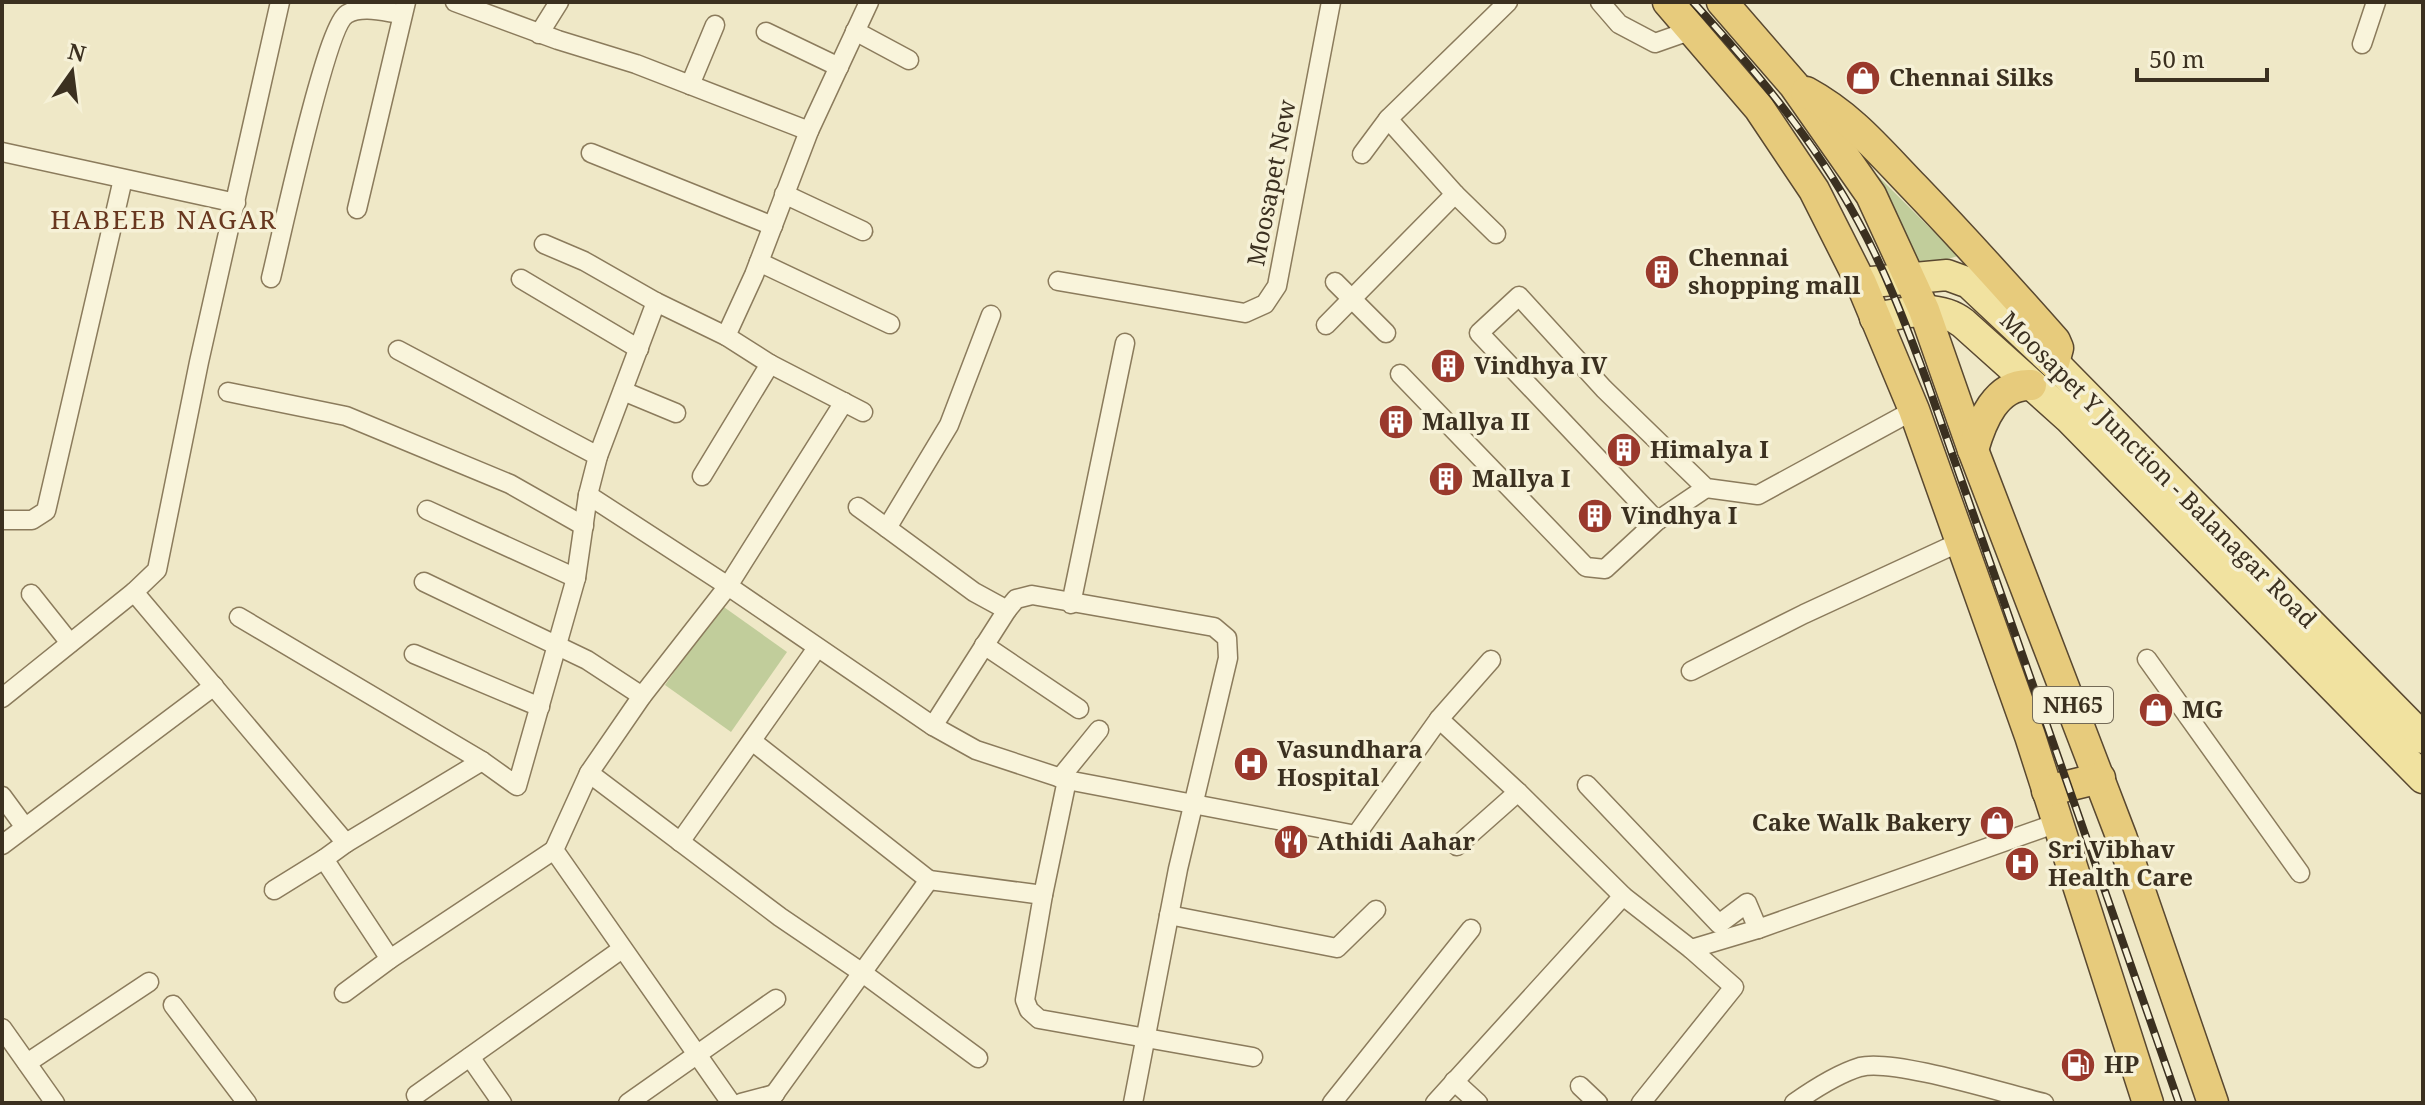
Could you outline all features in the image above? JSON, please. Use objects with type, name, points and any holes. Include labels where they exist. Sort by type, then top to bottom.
[{"type":"highway","name":"NH65","points":[[1668,2],[1759,108],[1814,190],[1861,283],[1914,410],[2047,791],[2148,1103]]},
{"type":"highway","name":"NH65","points":[[1722,2],[1794,85],[1871,195],[1924,310],[1973,450],[2100,778],[2213,1103]]},
{"type":"highway","points":[[1794,85],[1832,106],[1861,130],[1978,253],[2055,341],[2058,348],[2054,363]]},
{"type":"highway","points":[[1973,450],[1994,403],[2005,391],[2018,384],[2031,385]]},
{"type":"highway","points":[[2047,791],[2100,778]]},
{"type":"main road","name":"Moosapet Y Junction - Balanagar Road","points":[[1861,283],[1947,275],[1958,277],[1978,291],[2054,363],[2423,738]]},
{"type":"main road","points":[[1875,318],[1924,310],[1955,317],[2069,418],[2423,778]]},
{"type":"street","points":[[2,698],[157,570],[199,362],[280,2]]},
{"type":"street","points":[[455,2],[539,34],[636,64],[809,131]]},
{"type":"street","points":[[539,34],[559,2]]},
{"type":"street","points":[[726,336],[759,262],[809,131],[868,2]]},
{"type":"street","name":"Moosapet New","points":[[1058,281],[1245,313],[1265,304],[1277,286],[1331,2]]},
{"type":"street","points":[[1362,154],[1388,119],[1508,2]]},
{"type":"street","points":[[1600,2],[1619,24],[1655,43],[1692,30]]},
{"type":"street","points":[[2362,44],[2376,2]]},
{"type":"street","points":[[271,278],[332,38],[340,21],[346,14],[367,9],[404,8],[357,209]]},
{"type":"street","points":[[690,85],[715,25]]},
{"type":"street","points":[[855,31],[909,60]]},
{"type":"street","points":[[766,32],[839,67]]},
{"type":"street","points":[[1388,119],[1455,194],[1496,234]]},
{"type":"street","points":[[2,152],[236,203]]},
{"type":"street","points":[[591,153],[773,226]]},
{"type":"street","points":[[2,520],[32,520],[46,511],[123,179]]},
{"type":"street","points":[[784,194],[863,231]]},
{"type":"street","points":[[1326,325],[1455,194]]},
{"type":"street","points":[[544,244],[584,261],[863,412]]},
{"type":"street","points":[[759,262],[890,324]]},
{"type":"street","points":[[521,279],[639,349]]},
{"type":"street","points":[[1335,282],[1386,333]]},
{"type":"street","points":[[1657,521],[1479,333],[1519,296],[1604,389],[1706,488],[1758,495],[1914,410]]},
{"type":"street","points":[[239,617],[482,761],[517,786],[576,578],[588,495],[598,456],[656,302]]},
{"type":"street","points":[[887,528],[949,425],[991,315]]},
{"type":"street","points":[[1071,604],[1125,343]]},
{"type":"street","points":[[398,350],[598,456]]},
{"type":"street","points":[[702,476],[770,364]]},
{"type":"street","points":[[1400,374],[1586,567],[1605,569],[1657,521],[1706,488]]},
{"type":"street","points":[[623,391],[676,413]]},
{"type":"street","points":[[228,392],[346,416],[510,484],[584,526]]},
{"type":"street","points":[[344,993],[554,850],[589,773],[642,696],[728,586],[844,402]]},
{"type":"street","points":[[588,495],[933,726],[976,750],[1063,779],[1356,835],[1439,719],[1491,660]]},
{"type":"street","points":[[858,507],[974,592],[1007,610]]},
{"type":"street","points":[[427,510],[576,578]]},
{"type":"street","points":[[1691,671],[1804,614],[1960,542]]},
{"type":"street","points":[[424,582],[587,660],[642,696]]},
{"type":"street","points":[[134,592],[346,843]]},
{"type":"street","points":[[31,594],[70,643]]},
{"type":"street","points":[[933,726],[1016,599],[1032,595],[1214,627],[1227,638],[1228,658],[1169,915],[1133,1103]]},
{"type":"street","points":[[984,645],[1079,709]]},
{"type":"street","points":[[680,842],[817,648]]},
{"type":"street","points":[[414,654],[540,707]]},
{"type":"street","points":[[2147,659],[2300,873]]},
{"type":"street","points":[[2,845],[214,686]]},
{"type":"street","points":[[1439,719],[1623,896],[1734,987],[1641,1103]]},
{"type":"street","points":[[1099,730],[1063,779],[1025,1000],[1029,1010],[1039,1019],[1253,1057]]},
{"type":"street","points":[[752,741],[929,880],[1043,895]]},
{"type":"street","points":[[274,890],[482,761]]},
{"type":"street","points":[[589,773],[780,917],[978,1058]]},
{"type":"street","points":[[1587,785],[1719,924],[1747,903],[1758,929]]},
{"type":"street","points":[[1457,846],[1518,792]]},
{"type":"street","points":[[2,796],[24,826]]},
{"type":"street","points":[[1691,949],[1758,929],[2057,823]]},
{"type":"street","points":[[554,850],[731,1103]]},
{"type":"street","points":[[324,859],[390,959]]},
{"type":"street","points":[[741,1103],[772,1098],[929,880]]},
{"type":"street","points":[[1435,1103],[1623,896]]},
{"type":"street","points":[[1169,915],[1337,948],[1376,910]]},
{"type":"street","points":[[1332,1103],[1471,929]]},
{"type":"street","points":[[416,1095],[622,949]]},
{"type":"street","points":[[27,1063],[149,982]]},
{"type":"street","points":[[628,1103],[776,999]]},
{"type":"street","points":[[173,1005],[247,1103]]},
{"type":"street","points":[[2,1028],[55,1103]]},
{"type":"street","points":[[470,1057],[502,1103]]},
{"type":"street","points":[[1794,1103],[1838,1076],[1863,1066],[1900,1067],[1992,1096],[2044,1103]]},
{"type":"street","points":[[1454,1081],[1478,1103]]},
{"type":"street","points":[[1580,1086],[1598,1103]]},
{"type":"green space","points":[[1866,164],[1958,256],[1916,268]]},
{"type":"green space","points":[[721,605],[787,652],[731,732],[665,685]]},
{"type":"railway","points":[[1693,2],[1803,134],[1841,191],[1887,279],[1926,379],[2179,1103]]},
{"type":"place","name":"Chennai Silks","points":[[1863,78]]},
{"type":"place","name":"Chennai shopping mall","points":[[1662,272]]},
{"type":"place","name":"Vindhya IV","points":[[1448,366]]},
{"type":"place","name":"Mallya II","points":[[1396,422]]},
{"type":"place","name":"Himalya I","points":[[1624,450]]},
{"type":"place","name":"Mallya I","points":[[1446,479]]},
{"type":"place","name":"Vindhya I","points":[[1595,516]]},
{"type":"place","name":"MG","points":[[2156,710]]},
{"type":"place","name":"Vasundhara Hospital","points":[[1251,764]]},
{"type":"place","name":"Cake Walk Bakery","points":[[1997,823]]},
{"type":"place","name":"Athidi Aahar","points":[[1291,842]]},
{"type":"place","name":"Sri Vibhav Health Care","points":[[2022,864]]},
{"type":"place","name":"HP","points":[[2078,1065]]},
{"type":"district","name":"HABEEB NAGAR","points":[[164,220]]}]
